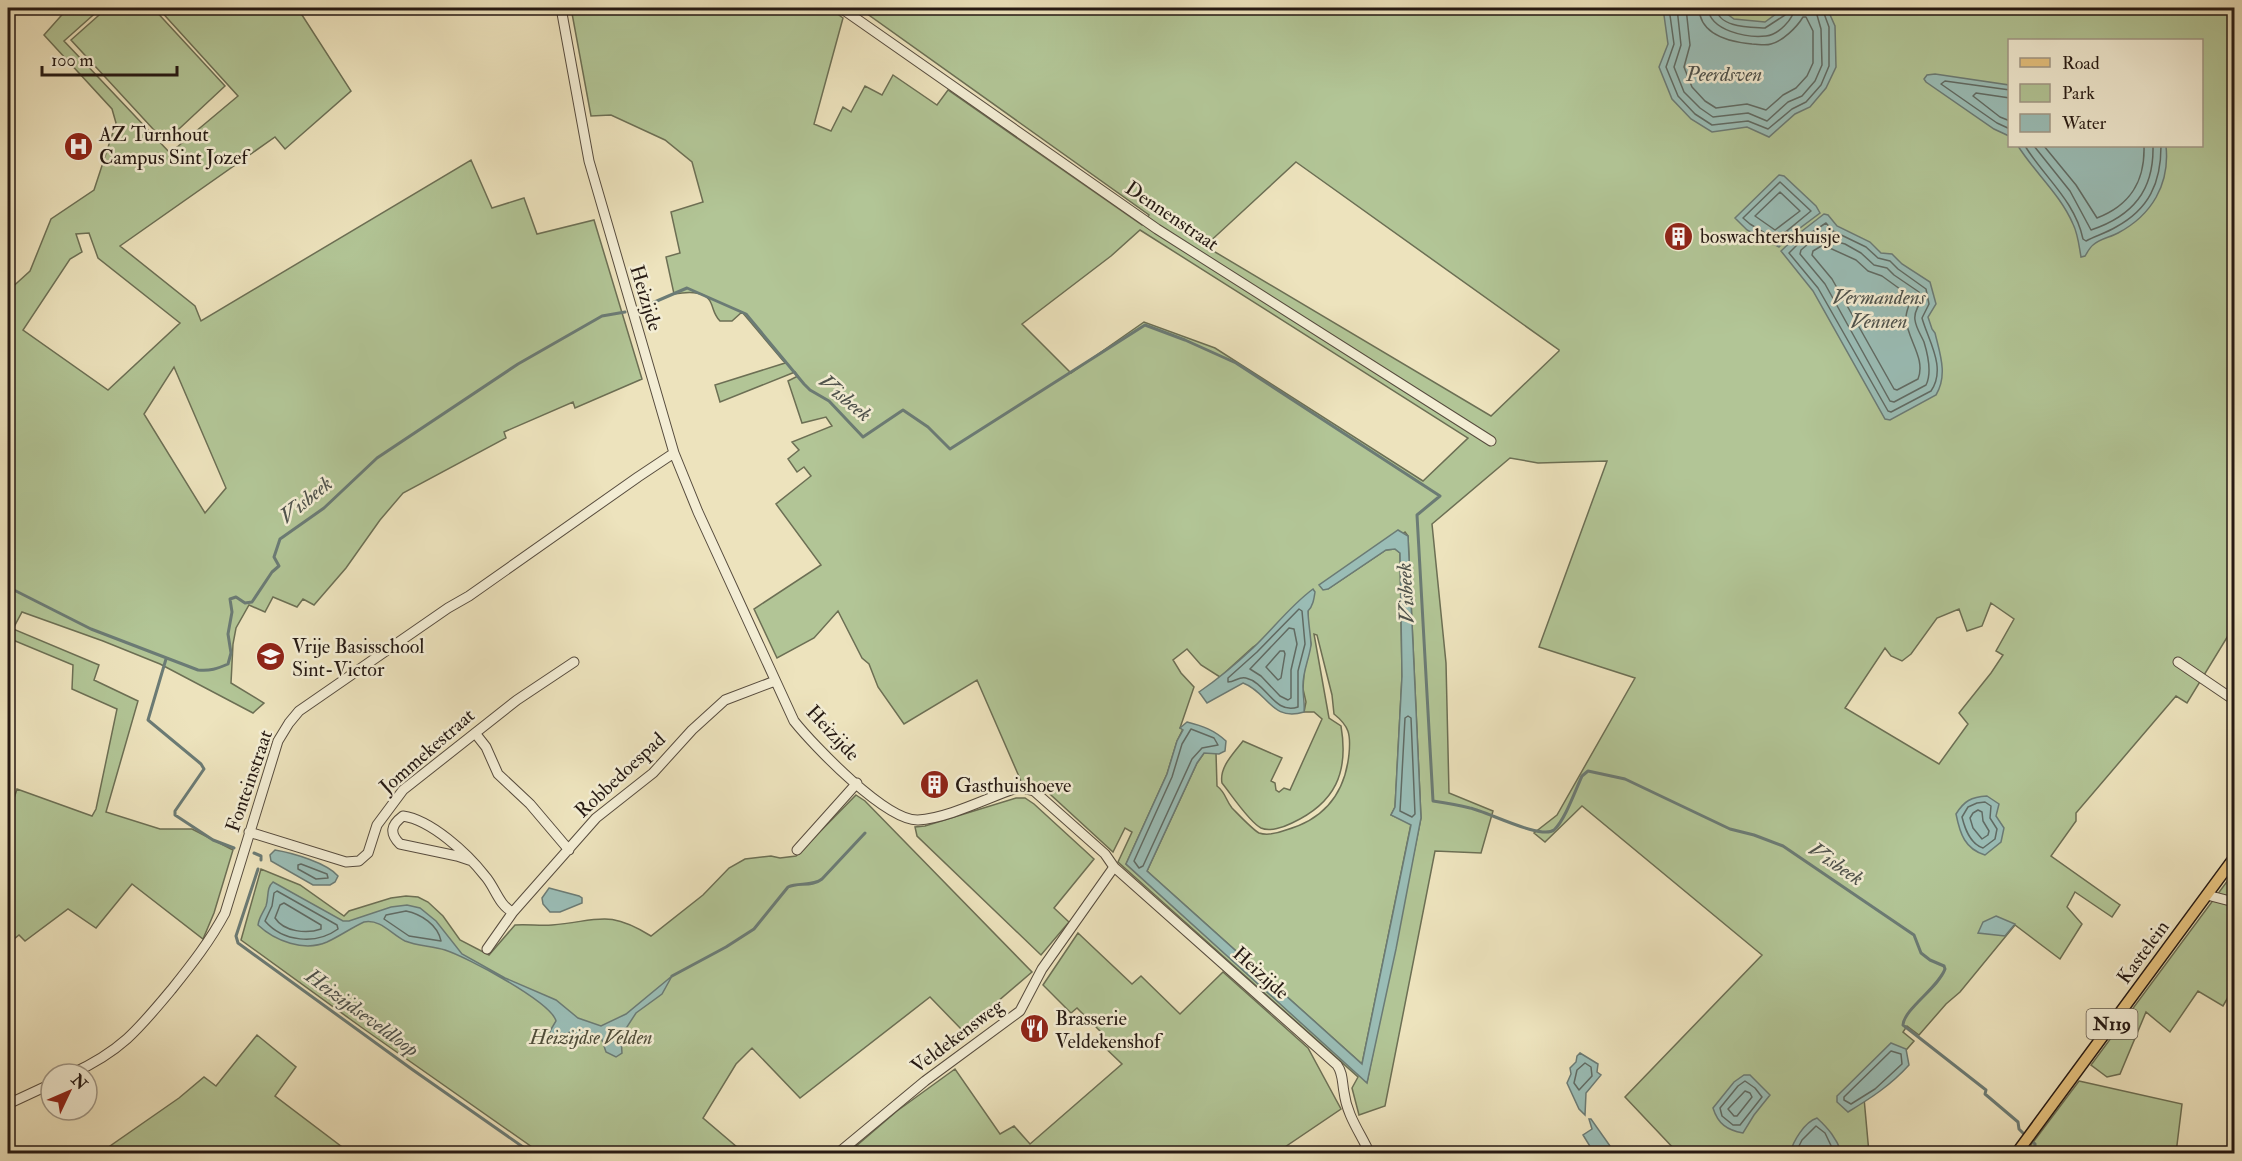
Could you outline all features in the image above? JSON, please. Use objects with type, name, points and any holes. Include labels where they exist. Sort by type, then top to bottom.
[{"type":"main road","name":"Kastelein","points":[[2016,1154],[2235,858]]},
{"type":"street","name":"Heizijde","points":[[561,8],[589,161],[674,453],[698,512],[794,721],[807,737],[857,783],[889,811],[902,817],[916,820],[971,805],[1019,787],[1034,791],[1105,854],[1114,867],[1341,1069],[1344,1095],[1352,1122],[1370,1154]]},
{"type":"street","name":"Dennenstraat","points":[[841,8],[1157,229],[1491,441]]},
{"type":"street","name":"Fonteinstraat","points":[[96,1062],[135,1033],[204,951],[225,913],[278,741],[299,711],[506,571],[674,453]]},
{"type":"street","name":"Jommekestraat","points":[[249,832],[346,862],[359,861],[368,853],[377,825],[395,799],[414,781],[517,700],[574,662]]},
{"type":"street","points":[[2178,662],[2235,700]]},
{"type":"street","name":"Robbedoespad","points":[[487,949],[513,912],[596,818],[653,773],[692,730],[725,700],[775,681]]},
{"type":"street","points":[[475,733],[486,747],[498,774],[530,804],[569,850]]},
{"type":"street","points":[[797,850],[857,783]]},
{"type":"street","points":[[472,861],[400,844],[391,829],[402,816],[414,818],[448,840],[472,861],[486,876],[507,910],[513,912]]},
{"type":"street","name":"Veldekensweg","points":[[837,1154],[925,1081],[1020,1011],[1042,969],[1114,867]]},
{"type":"street","points":[[2207,895],[2235,902]]},
{"type":"street","points":[[8,1104],[39,1089]]},
{"type":"green space","points":[[68,8],[101,8],[64,41],[170,153],[238,96],[158,8],[315,8],[302,15],[351,91],[285,149],[275,137],[120,246],[195,306],[201,321],[471,160],[492,208],[524,198],[537,234],[594,220],[642,379],[575,408],[573,402],[504,432],[506,438],[403,493],[380,520],[346,568],[314,605],[303,599],[297,607],[273,597],[265,612],[249,605],[236,628],[231,683],[264,703],[253,713],[160,664],[22,612],[13,629],[99,665],[94,680],[138,701],[106,812],[160,829],[192,829],[233,850],[214,913],[203,939],[132,884],[96,928],[68,909],[25,941],[19,935],[8,944],[8,817],[17,789],[92,816],[96,809],[117,709],[72,689],[73,665],[8,638],[8,291],[30,271],[51,219],[94,190],[116,123],[112,109],[44,35]],"holes":[[[89,233],[98,258],[180,323],[108,390],[23,330],[70,259],[82,252],[76,234]],[[174,367],[226,488],[205,513],[144,414]]]},
{"type":"green space","points":[[107,8],[153,8],[225,86],[165,142],[71,40]]},
{"type":"green space","points":[[571,8],[829,8],[843,18],[814,124],[831,131],[843,107],[851,112],[865,86],[882,95],[893,75],[937,105],[948,90],[1142,225],[1149,215],[859,8],[2234,8],[2234,626],[2187,703],[2176,696],[2076,813],[2076,821],[2051,856],[2120,905],[2112,917],[2075,892],[2067,907],[2082,924],[2060,959],[2015,925],[1960,992],[1946,1004],[1919,1035],[1907,1026],[1903,1032],[1914,1041],[1864,1098],[1869,1153],[1678,1153],[1625,1097],[1762,955],[1582,806],[1545,842],[1534,833],[1557,815],[1635,678],[1539,647],[1607,461],[1538,463],[1510,458],[1432,524],[1446,663],[1449,793],[1493,811],[1481,853],[1435,851],[1385,1106],[1359,1115],[1352,1088],[1358,1077],[1118,862],[1132,832],[1125,828],[1113,852],[1040,785],[1021,781],[977,680],[904,724],[878,687],[869,664],[862,658],[838,611],[814,638],[777,658],[754,609],[821,565],[776,504],[811,476],[804,467],[797,472],[788,459],[799,450],[792,442],[832,426],[826,417],[802,423],[788,381],[798,376],[795,372],[720,402],[715,385],[785,363],[742,312],[732,321],[720,321],[705,296],[689,293],[674,294],[666,257],[680,253],[671,212],[703,202],[692,162],[665,140],[611,115],[591,116]],"holes":[[[1296,162],[1559,350],[1559,351],[1491,416],[1205,246]],[[1140,230],[1468,438],[1423,481],[1215,348],[1144,322],[1071,373],[1022,324],[1111,256]],[[1405,532],[1408,536],[1421,818],[1367,1082],[1126,864],[1167,774],[1183,729],[1180,728],[1194,687],[1173,660],[1187,649],[1201,665],[1220,677],[1253,647],[1308,611],[1311,644],[1304,672],[1303,689],[1306,702],[1304,712],[1314,712],[1322,719],[1290,790],[1284,788],[1279,792],[1276,790],[1275,783],[1271,781],[1282,758],[1243,741],[1225,766],[1222,783],[1256,825],[1269,829],[1285,826],[1307,815],[1329,796],[1336,785],[1343,758],[1341,726],[1329,718],[1314,634],[1317,635],[1332,695],[1334,714],[1343,722],[1349,736],[1347,768],[1338,792],[1331,802],[1312,819],[1276,833],[1259,833],[1232,808],[1217,786],[1216,753],[1204,753],[1197,763],[1147,871],[1362,1064],[1411,824],[1391,815],[1395,807],[1402,676],[1400,553],[1395,549],[1386,550],[1328,589]],[[1991,603],[2014,619],[1996,651],[2003,655],[1959,713],[1968,724],[1939,764],[1845,708],[1885,648],[1891,656],[1902,661],[1911,654],[1937,618],[1959,609],[1967,631],[1982,626]]]},
{"type":"green space","name":"Heizijdse Velden","points":[[856,795],[865,801],[1032,972],[963,1031],[930,997],[800,1098],[752,1048],[736,1064],[703,1118],[744,1153],[542,1154],[241,940],[261,869],[300,885],[344,916],[349,911],[391,898],[418,897],[428,902],[443,916],[460,940],[489,955],[515,925],[552,925],[603,919],[624,922],[651,936],[703,895],[729,868],[745,859],[796,856]]},
{"type":"green space","points":[[1016,798],[1025,798],[1034,804],[1094,859],[1054,908],[1069,922],[1041,955],[917,836],[915,827]]},
{"type":"green space","points":[[2234,872],[2234,987],[2223,1006],[2198,991],[2170,1032],[2146,1012],[2120,1074],[2107,1077],[2091,1065]]},
{"type":"green space","points":[[1078,933],[1132,984],[1141,976],[1180,1014],[1223,972],[1308,1048],[1341,1109],[1276,1153],[848,1153],[897,1111],[955,1069],[1000,1134],[1014,1126],[1030,1144],[1122,1064],[1098,1041],[1104,1035],[1077,1008],[1071,1013],[1043,985]]},
{"type":"green space","points":[[257,1035],[296,1067],[275,1096],[350,1153],[100,1153],[179,1098],[204,1077],[216,1086]]},
{"type":"green space","points":[[2079,1081],[2182,1104],[2176,1153],[2025,1153]]},
{"type":"water","name":"Peerdsven","points":[[1663,8],[1719,8],[1734,19],[1765,22],[1784,8],[1827,8],[1835,26],[1836,67],[1826,88],[1810,107],[1795,114],[1769,137],[1747,127],[1712,132],[1691,119],[1672,99],[1659,67],[1668,44]]},
{"type":"water","points":[[1935,74],[2008,85],[2008,136],[1994,129],[1926,82],[1924,79],[1927,75]]},
{"type":"water","points":[[2019,147],[2166,147],[2162,185],[2149,208],[2130,226],[2096,243],[2085,256],[2081,257],[2076,232],[2068,213]]},
{"type":"water","points":[[1779,175],[1784,176],[1816,206],[1820,213],[1788,237],[1779,247],[1747,230],[1735,218]]},
{"type":"water","name":"Vermandens Vennen","points":[[1824,214],[1828,215],[1837,226],[1870,242],[1881,253],[1892,254],[1902,264],[1930,282],[1936,304],[1928,317],[1941,357],[1940,387],[1936,395],[1890,420],[1885,419],[1813,291],[1781,251]]},
{"type":"water","points":[[1398,530],[1408,536],[1421,818],[1367,1083],[1126,864],[1167,774],[1177,741],[1183,730],[1180,728],[1187,722],[1217,734],[1226,741],[1225,751],[1219,754],[1204,753],[1197,763],[1147,871],[1362,1064],[1411,825],[1391,815],[1395,807],[1402,676],[1400,553],[1395,549],[1386,550],[1328,589],[1323,590],[1319,585]]},
{"type":"water","points":[[1313,589],[1314,600],[1308,611],[1311,645],[1303,682],[1304,712],[1293,714],[1277,710],[1251,687],[1243,683],[1207,703],[1199,692],[1247,654]]},
{"type":"water","points":[[1987,796],[1999,804],[1996,816],[2004,828],[2001,842],[1985,855],[1973,849],[1964,840],[1956,814],[1968,800]]},
{"type":"water","points":[[275,850],[318,863],[338,876],[330,885],[313,885],[271,861],[270,855]]},
{"type":"water","points":[[273,882],[343,921],[391,907],[407,905],[420,908],[436,921],[462,954],[505,978],[556,1000],[578,1018],[601,1026],[626,1014],[672,976],[662,994],[636,1013],[621,1037],[622,1053],[616,1057],[606,1052],[601,1037],[589,1039],[570,1032],[558,1038],[551,1037],[550,1031],[556,1021],[540,1003],[524,992],[456,954],[405,941],[376,923],[364,922],[318,945],[290,943],[273,936],[258,925],[266,906],[269,887]]},
{"type":"water","points":[[549,888],[579,896],[582,898],[582,903],[560,912],[550,912],[543,904],[542,898]]},
{"type":"water","points":[[1996,916],[2015,924],[2005,936],[1978,933],[1983,922]]},
{"type":"water","points":[[1891,1043],[1906,1049],[1909,1065],[1880,1091],[1848,1112],[1837,1102],[1837,1096]]},
{"type":"water","points":[[1580,1053],[1598,1064],[1597,1072],[1601,1075],[1586,1093],[1585,1115],[1579,1109],[1567,1083],[1571,1074],[1570,1068]]},
{"type":"water","points":[[1744,1075],[1750,1075],[1770,1095],[1743,1133],[1724,1125],[1713,1108],[1734,1082]]},
{"type":"water","points":[[1817,1118],[1832,1134],[1842,1153],[1790,1153],[1796,1138],[1812,1120]]},
{"type":"water","points":[[1589,1119],[1615,1153],[1594,1153],[1583,1135],[1592,1129]]},
{"type":"waterway","name":"Visbeek","points":[[636,310],[687,288],[746,314],[804,384],[829,401],[863,437],[903,410],[928,427],[950,449],[1145,325],[1236,363],[1440,496],[1417,515],[1433,801],[1478,810],[1526,828],[1547,832],[1554,830],[1558,825],[1582,776],[1588,771],[1625,779],[1730,829],[1783,846],[1914,935],[1921,953],[1944,966],[1945,969],[1936,984],[1909,1012],[1903,1025],[1986,1090],[1985,1094],[2018,1122],[2019,1129],[2025,1135]]},
{"type":"waterway","name":"Visbeek","points":[[8,587],[91,629],[198,670],[213,669],[228,664],[231,653],[228,634],[232,612],[230,599],[236,597],[245,603],[252,602],[272,572],[279,566],[274,557],[280,539],[324,508],[377,458],[518,364],[602,316],[625,312]]},
{"type":"waterway","points":[[166,659],[148,720],[204,769],[175,811],[175,815],[213,840],[234,848]]},
{"type":"waterway","points":[[672,976],[754,929],[788,887],[814,883],[822,879],[865,833]]},
{"type":"waterway","name":"Heizijdseveldloop","points":[[254,853],[261,856],[261,860]]},
{"type":"waterway","name":"Heizijdseveldloop","points":[[258,869],[236,936],[238,943],[533,1154]]},
{"type":"waterway","name":"Visbeek","points":[[2030,1140],[2035,1144],[2035,1154]]},
{"type":"place","name":"AZ Turnhout Campus Sint Jozef","points":[[78,146]]},
{"type":"place","name":"boswachtershuisje","points":[[1679,236]]},
{"type":"place","name":"Vrije Basisschool Sint-Victor","points":[[271,657]]},
{"type":"place","name":"Gasthuishoeve","points":[[934,785]]},
{"type":"place","name":"Brasserie Veldekenshof","points":[[1034,1029]]}]
